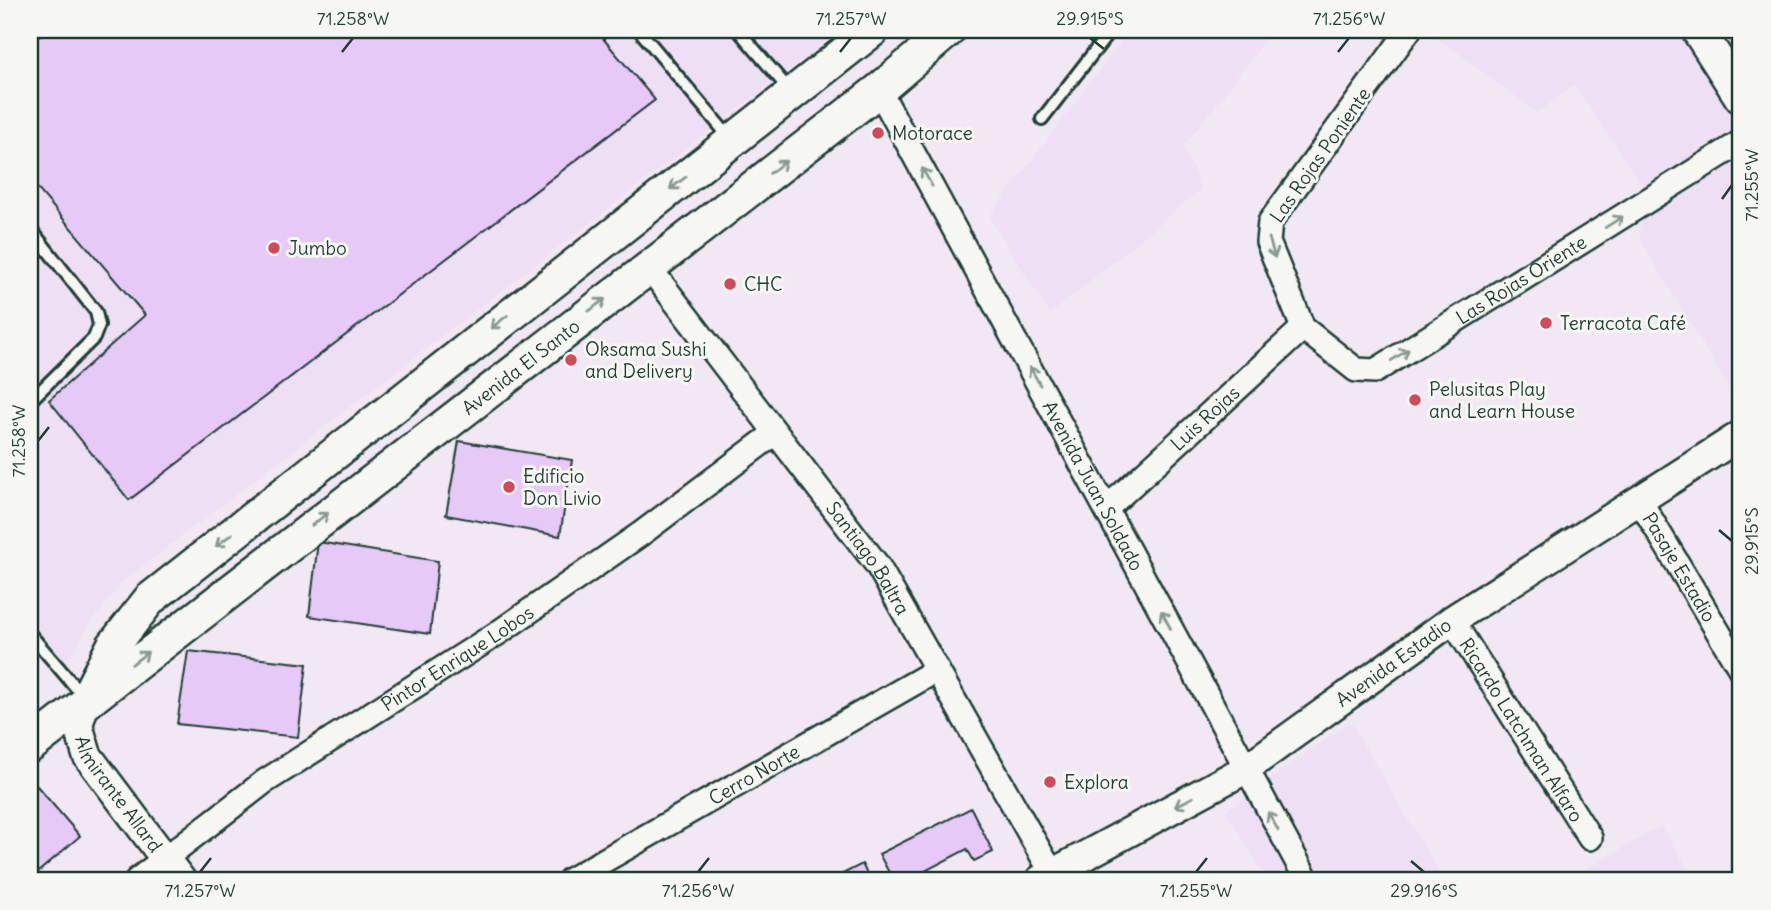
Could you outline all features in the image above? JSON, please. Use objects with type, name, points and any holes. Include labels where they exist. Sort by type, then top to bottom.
[{"type":"main road","name":"Avenida El Santo","points":[[86,700],[113,646],[150,599],[611,233],[733,142],[873,30]]},
{"type":"main road","name":"Avenida El Santo","points":[[30,746],[86,700],[879,90],[949,30]]},
{"type":"main road","points":[[1699,30],[1741,97]]},
{"type":"main road","points":[[803,87],[848,80],[879,90]]},
{"type":"street","name":"Las Rojas Poniente","points":[[1303,328],[1268,242],[1270,222],[1409,30]]},
{"type":"street","name":"Avenida Juan Soldado","points":[[879,90],[1107,508],[1244,769],[1307,880]]},
{"type":"street","name":"Las Rojas Oriente","points":[[1303,328],[1356,370],[1375,372],[1741,142]]},
{"type":"street","name":"Santiago Baltra","points":[[648,266],[878,566],[937,670],[1046,877]]},
{"type":"street","name":"Luis Rojas","points":[[1107,508],[1303,328]]},
{"type":"street","name":"Pintor Enrique Lobos","points":[[137,880],[174,870],[264,782],[498,634],[642,533],[775,433]]},
{"type":"street","name":"Avenida Estadio","points":[[1046,877],[1244,769],[1452,620],[1741,435]]},
{"type":"street","name":"Pasaje Estadio","points":[[1640,501],[1741,670]]},
{"type":"street","name":"Ricardo Latchman Alfaro","points":[[1452,620],[1590,838]]},
{"type":"street","name":"Cerro Norte","points":[[570,880],[937,670]]},
{"type":"street","name":"Almirante Allard","points":[[86,700],[78,725],[87,755],[174,870]]},
{"type":"lane","points":[[639,30],[733,142]]},
{"type":"lane","points":[[738,30],[803,87]]},
{"type":"lane","points":[[1042,119],[1111,30]]},
{"type":"lane","points":[[30,228],[96,312],[99,325],[94,338],[30,401]]},
{"type":"lane","points":[[30,634],[86,700]]},
{"type":"lane","points":[[1650,880],[1664,880]]},
{"type":"shaded area","name":"Jumbo","points":[[30,30],[841,30],[123,581],[92,621],[59,677],[30,643]]},
{"type":"shaded area","points":[[1130,30],[1273,30],[1183,147],[1201,189],[1050,314],[989,217]]},
{"type":"shaded area","points":[[1680,30],[1741,124],[1741,408],[1640,239],[1643,186],[1574,85],[1537,113],[1430,32]]},
{"type":"shaded area","points":[[1350,722],[1444,880],[1267,880],[1226,811]]},
{"type":"shaded area","points":[[1661,826],[1695,880],[1567,880]]},
{"type":"building","name":"Jumbo","points":[[46,30],[596,30],[655,100],[129,500],[49,400],[145,315],[30,180],[30,44]]},
{"type":"building","name":"Edificio Don Livio","points":[[459,441],[572,460],[560,536],[446,515]]},
{"type":"building","points":[[318,542],[438,561],[430,634],[309,616]]},
{"type":"building","points":[[188,651],[307,664],[298,737],[177,724]]},
{"type":"building","points":[[37,786],[80,836],[30,879],[30,792]]},
{"type":"building","points":[[971,808],[993,852],[974,861],[967,849],[919,874],[923,880],[893,880],[879,854]]},
{"type":"building","points":[[862,864],[870,880],[831,880]]},
{"type":"place","name":"Motorace","points":[[878,133]]},
{"type":"place","name":"Jumbo","points":[[274,248]]},
{"type":"place","name":"CHC","points":[[730,284]]},
{"type":"place","name":"Terracota Café","points":[[1546,323]]},
{"type":"place","name":"Oksama Sushi and Delivery","points":[[571,360]]},
{"type":"place","name":"Pelusitas Play and Learn House","points":[[1415,400]]},
{"type":"place","name":"Edificio Don Livio","points":[[509,487]]},
{"type":"place","name":"Explora","points":[[1050,782]]}]
